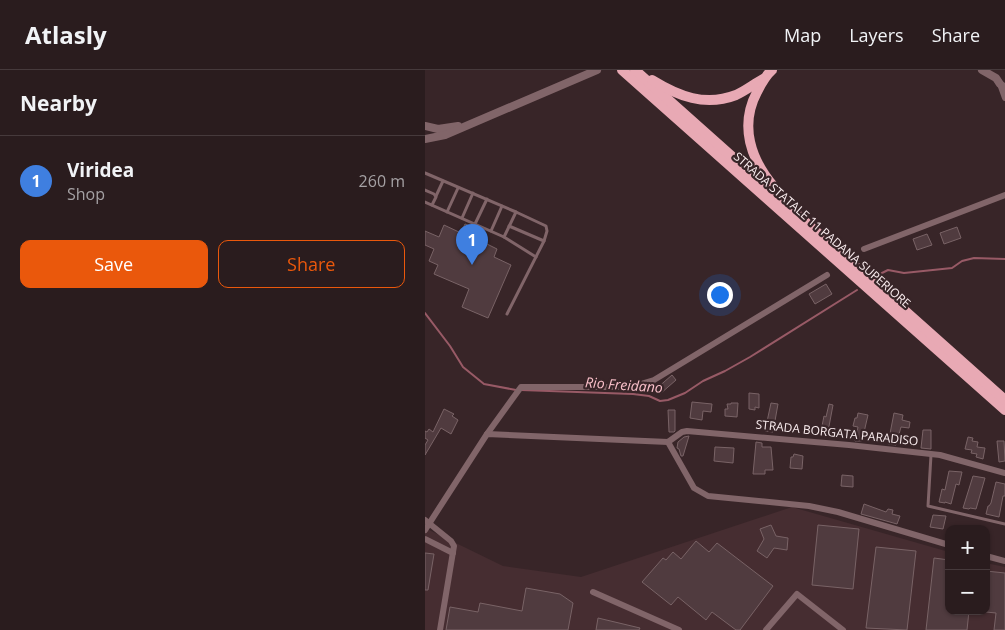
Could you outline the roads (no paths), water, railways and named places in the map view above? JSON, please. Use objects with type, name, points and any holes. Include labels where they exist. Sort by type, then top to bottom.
[{"type":"highway","name":"STRADA STATALE 11 PADANA SUPERIORE","points":[[622,70],[1005,410]]},
{"type":"highway","name":"STRADA STATALE 11 PADANA SUPERIORE","points":[[635,70],[1005,400]]},
{"type":"highway","points":[[635,70],[690,99],[706,100],[724,99],[737,94],[769,73]]},
{"type":"highway","points":[[769,73],[754,97],[749,112],[748,128],[751,148],[757,164],[770,183],[793,209]]},
{"type":"street","points":[[982,70],[999,80],[1005,98]]},
{"type":"street","points":[[425,139],[445,135],[595,71]]},
{"type":"street","points":[[425,126],[439,129],[468,124]]},
{"type":"street","points":[[864,249],[1005,195]]},
{"type":"street","points":[[425,530],[427,522],[521,387],[618,387],[634,386],[653,380],[827,275]]},
{"type":"street","name":"STRADA BORGATA PARADISO","points":[[487,434],[667,442],[682,432],[687,431],[849,444],[931,454],[1005,473]]},
{"type":"street","points":[[667,442],[695,488],[708,496],[809,506],[838,512],[945,544]]},
{"type":"street","points":[[427,522],[451,541],[454,546],[440,630]]},
{"type":"street","points":[[425,539],[453,553]]},
{"type":"street","points":[[990,557],[1005,561]]},
{"type":"street","points":[[593,592],[679,630]]},
{"type":"street","points":[[766,630],[797,594],[843,630]]},
{"type":"lane","points":[[425,173],[547,226],[544,241],[507,314]]},
{"type":"lane","points":[[432,205],[443,181]]},
{"type":"lane","points":[[447,212],[459,188]]},
{"type":"lane","points":[[425,190],[436,197]]},
{"type":"lane","points":[[461,218],[473,193]]},
{"type":"lane","points":[[475,224],[487,199]]},
{"type":"lane","points":[[425,202],[504,237],[536,257]]},
{"type":"lane","points":[[491,231],[502,206]]},
{"type":"lane","points":[[504,237],[516,212]]},
{"type":"lane","points":[[509,226],[544,241]]},
{"type":"lane","points":[[931,454],[928,506],[1005,524]]},
{"type":"waterway","name":"Rio Freidano","points":[[874,277],[888,270],[904,273],[952,268],[962,261],[974,258],[1005,259]]},
{"type":"waterway","name":"Rio Freidano","points":[[521,390],[633,394],[649,396],[660,401],[668,400],[685,393],[703,381],[750,357],[857,290]]},
{"type":"waterway","name":"Rio Freidano","points":[[425,313],[463,367],[484,384],[516,390]]},
{"type":"place","name":"Viridea","points":[[472,265]]}]
